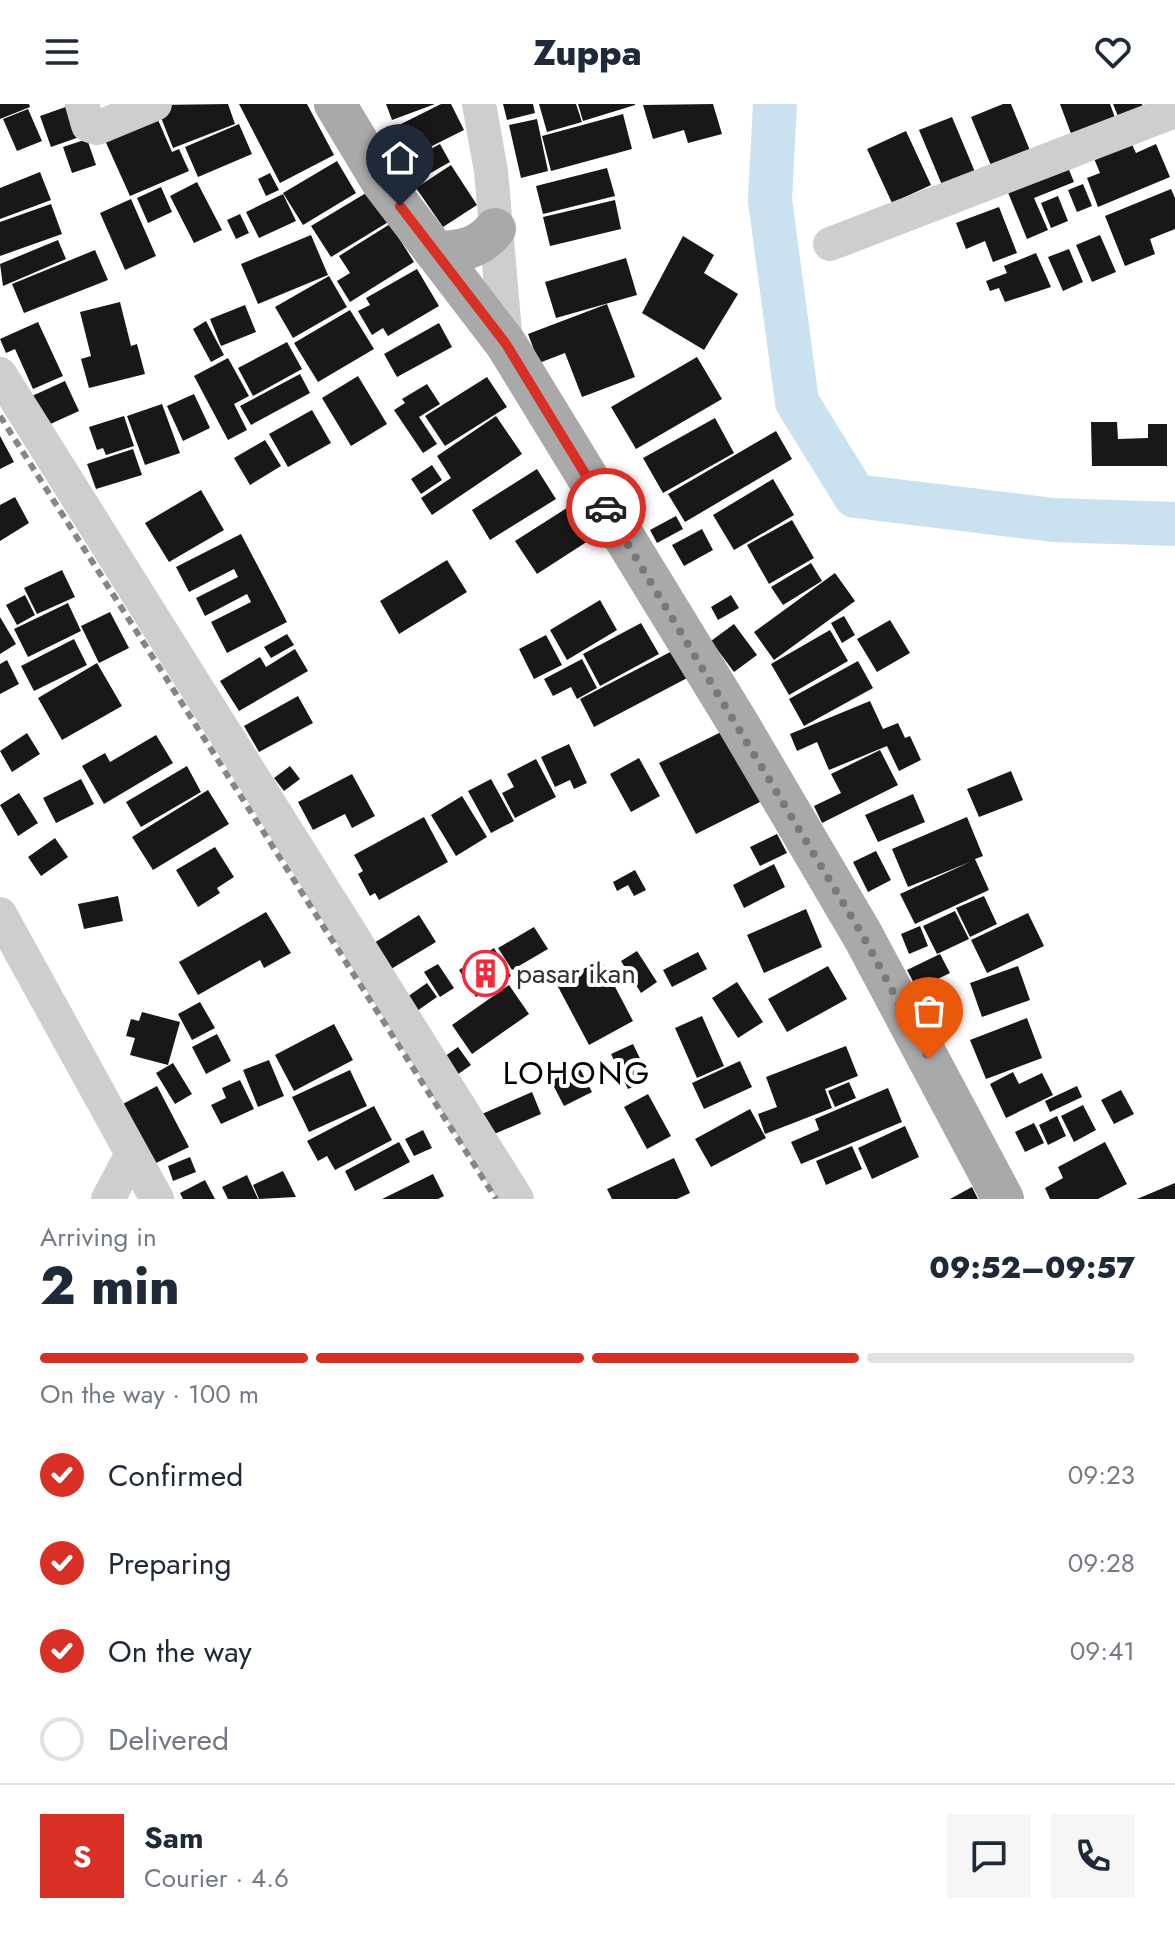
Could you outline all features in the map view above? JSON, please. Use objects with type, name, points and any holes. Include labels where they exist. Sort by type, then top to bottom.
[{"type":"main road","points":[[335,104],[382,182],[506,344],[739,725],[863,936],[1003,1199]]},
{"type":"main road","points":[[436,253],[458,252],[483,244],[495,229]]},
{"type":"street","points":[[82,104],[88,125],[97,128],[155,104]]},
{"type":"street","points":[[479,104],[491,171],[506,344]]},
{"type":"street","points":[[830,244],[1175,111]]},
{"type":"street","points":[[0,374],[91,514],[517,1199]]},
{"type":"street","points":[[0,914],[157,1199]]},
{"type":"street","points":[[108,1199],[132,1154]]},
{"type":"building","points":[[0,104],[29,104],[30,107],[0,119]]},
{"type":"building","points":[[74,104],[85,135],[51,147],[40,116]]},
{"type":"building","points":[[228,104],[235,124],[173,148],[156,105]]},
{"type":"building","points":[[239,104],[307,104],[334,155],[280,183]]},
{"type":"building","points":[[386,104],[435,104],[392,120]]},
{"type":"building","points":[[441,104],[451,104],[464,130],[408,158],[393,128]]},
{"type":"building","points":[[503,104],[533,104],[535,113],[507,120]]},
{"type":"building","points":[[539,104],[576,104],[582,122],[547,132]]},
{"type":"building","points":[[578,104],[635,104],[635,105],[583,121]]},
{"type":"building","points":[[713,104],[722,134],[688,143],[684,130],[653,139],[643,105]]},
{"type":"building","points":[[1003,104],[1011,104],[1031,153],[992,168],[971,117]]},
{"type":"building","points":[[1060,104],[1110,104],[1120,131],[1076,147]]},
{"type":"building","points":[[1113,104],[1142,104],[1147,116],[1122,126]]},
{"type":"building","points":[[28,109],[42,141],[17,151],[3,119]]},
{"type":"building","points":[[155,113],[172,152],[179,149],[189,171],[130,196],[103,136]]},
{"type":"building","points":[[623,114],[632,149],[551,171],[542,136]]},
{"type":"building","points":[[952,117],[975,172],[942,185],[919,130]]},
{"type":"building","points":[[537,119],[548,171],[521,178],[509,125]]},
{"type":"building","points":[[239,124],[252,154],[198,177],[185,147]]},
{"type":"building","points":[[906,131],[931,185],[892,203],[867,149]]},
{"type":"building","points":[[87,139],[96,165],[72,173],[63,147]]},
{"type":"building","points":[[1130,140],[1136,153],[1156,144],[1170,177],[1098,207],[1087,178],[1100,173],[1093,156]]},
{"type":"building","points":[[440,144],[450,162],[420,179],[409,161]]},
{"type":"building","points":[[337,161],[356,193],[303,225],[283,193]]},
{"type":"building","points":[[451,165],[477,205],[443,227],[416,188]]},
{"type":"building","points":[[1067,165],[1074,182],[1034,198],[1048,230],[1027,239],[1007,190]]},
{"type":"building","points":[[607,168],[615,196],[543,214],[536,186]]},
{"type":"building","points":[[40,172],[51,200],[0,219],[0,188]]},
{"type":"building","points":[[270,173],[279,190],[266,196],[258,179]]},
{"type":"building","points":[[197,182],[222,230],[194,243],[170,196]]},
{"type":"building","points":[[1083,184],[1092,206],[1077,212],[1068,190]]},
{"type":"building","points":[[161,187],[172,212],[148,223],[137,198]]},
{"type":"building","points":[[1171,189],[1175,198],[1175,229],[1150,239],[1155,254],[1125,266],[1105,216]]},
{"type":"building","points":[[371,190],[390,221],[331,257],[311,226]]},
{"type":"building","points":[[283,194],[296,221],[259,238],[246,212]]},
{"type":"building","points":[[1058,196],[1068,221],[1051,228],[1041,203]]},
{"type":"building","points":[[131,199],[156,256],[125,270],[100,213]]},
{"type":"building","points":[[615,200],[621,229],[550,246],[543,217]]},
{"type":"building","points":[[51,204],[62,234],[0,256],[0,222]]},
{"type":"building","points":[[999,207],[1017,253],[993,262],[985,241],[966,249],[956,223]]},
{"type":"building","points":[[240,214],[249,233],[236,239],[227,220]]},
{"type":"building","points":[[390,224],[414,262],[350,302],[337,281],[350,273],[339,256]]},
{"type":"building","points":[[311,235],[328,275],[258,304],[241,264]]},
{"type":"building","points":[[1100,235],[1116,272],[1092,282],[1076,245]]},
{"type":"building","points":[[683,236],[714,255],[704,273],[738,294],[704,350],[642,313]]},
{"type":"building","points":[[58,240],[66,259],[3,286],[0,264]]},
{"type":"building","points":[[1069,249],[1083,282],[1063,291],[1048,257]]},
{"type":"building","points":[[95,250],[108,280],[24,313],[12,284]]},
{"type":"building","points":[[1036,253],[1051,287],[1005,302],[999,288],[990,291],[986,281],[1007,273],[1004,266]]},
{"type":"building","points":[[626,258],[637,295],[556,318],[545,282]]},
{"type":"building","points":[[417,269],[439,306],[388,336],[383,328],[372,335],[358,311],[370,305],[366,298]]},
{"type":"building","points":[[329,276],[347,307],[293,338],[275,307]]},
{"type":"building","points":[[120,302],[131,346],[137,344],[145,374],[89,388],[81,359],[91,356],[80,312]]},
{"type":"building","points":[[607,304],[635,377],[582,397],[565,353],[539,363],[528,334]]},
{"type":"building","points":[[245,305],[256,332],[221,346],[210,319]]},
{"type":"building","points":[[350,310],[374,349],[318,382],[294,343]]},
{"type":"building","points":[[206,321],[224,355],[211,362],[193,329]]},
{"type":"building","points":[[38,322],[63,376],[33,389],[15,349],[6,353],[0,339]]},
{"type":"building","points":[[439,323],[452,347],[397,377],[384,354]]},
{"type":"building","points":[[287,342],[302,369],[253,396],[238,368]]},
{"type":"building","points":[[697,357],[722,399],[636,449],[611,407]]},
{"type":"building","points":[[228,358],[249,396],[234,404],[247,430],[228,440],[194,376]]},
{"type":"building","points":[[300,374],[310,393],[251,425],[240,406]]},
{"type":"building","points":[[358,376],[387,424],[351,446],[322,398]]},
{"type":"building","points":[[487,377],[507,407],[445,446],[425,416]]},
{"type":"building","points":[[65,381],[79,411],[46,426],[32,396]]},
{"type":"building","points":[[427,384],[440,404],[419,417],[437,444],[423,453],[394,410],[405,403],[402,399]]},
{"type":"building","points":[[194,394],[210,428],[183,441],[167,406]]},
{"type":"building","points":[[162,404],[180,453],[145,465],[127,416]]},
{"type":"building","points":[[312,410],[331,443],[288,467],[269,434]]},
{"type":"building","points":[[124,416],[134,446],[106,455],[103,448],[97,450],[89,427]]},
{"type":"building","points":[[496,416],[522,454],[432,515],[421,498],[451,478],[437,456]]},
{"type":"building","points":[[715,418],[734,453],[663,493],[643,458]]},
{"type":"building","points":[[1091,422],[1117,422],[1118,439],[1148,438],[1148,424],[1167,424],[1167,466],[1092,466]]},
{"type":"building","points":[[776,431],[792,459],[685,522],[668,494]]},
{"type":"building","points":[[0,436],[14,462],[0,469]]},
{"type":"building","points":[[265,440],[281,466],[250,485],[234,458]]},
{"type":"building","points":[[133,449],[142,475],[96,489],[87,464]]},
{"type":"building","points":[[432,465],[442,480],[421,494],[411,479]]},
{"type":"building","points":[[537,469],[556,499],[490,540],[472,510]]},
{"type":"building","points":[[773,479],[794,515],[734,550],[713,515]]},
{"type":"building","points":[[201,490],[224,530],[169,562],[145,523]]},
{"type":"building","points":[[15,497],[29,523],[0,541],[0,505]]},
{"type":"building","points":[[581,499],[602,532],[537,574],[515,541]]},
{"type":"building","points":[[676,516],[683,529],[657,543],[650,530]]},
{"type":"building","points":[[792,520],[814,558],[769,584],[747,545]]},
{"type":"building","points":[[702,529],[713,550],[684,566],[672,545]]},
{"type":"building","points":[[241,534],[287,622],[227,653],[211,622],[251,602],[247,594],[205,616],[196,598],[238,577],[234,569],[189,592],[176,567]]},
{"type":"building","points":[[447,560],[467,592],[399,634],[380,601]]},
{"type":"building","points":[[811,563],[822,581],[783,605],[771,587]]},
{"type":"building","points":[[62,570],[75,597],[37,614],[24,588]]},
{"type":"building","points":[[835,573],[855,601],[774,660],[754,632]]},
{"type":"building","points":[[25,595],[35,615],[17,625],[6,605]]},
{"type":"building","points":[[731,595],[739,608],[718,620],[711,607]]},
{"type":"building","points":[[600,600],[617,630],[567,660],[550,630]]},
{"type":"building","points":[[68,603],[81,631],[28,657],[14,629]]},
{"type":"building","points":[[110,612],[129,648],[99,663],[81,626]]},
{"type":"building","points":[[844,616],[855,635],[842,643],[831,623]]},
{"type":"building","points":[[0,617],[16,644],[0,654]]},
{"type":"building","points":[[890,620],[910,653],[877,672],[857,639]]},
{"type":"building","points":[[641,623],[659,654],[600,686],[583,654]]},
{"type":"building","points":[[734,624],[757,655],[734,672],[711,641]]},
{"type":"building","points":[[830,630],[848,661],[789,695],[771,664]]},
{"type":"building","points":[[287,634],[294,645],[271,658],[264,647]]},
{"type":"building","points":[[546,635],[562,665],[534,679],[519,649]]},
{"type":"building","points":[[74,639],[87,665],[34,691],[21,666]]},
{"type":"building","points":[[295,649],[308,671],[239,711],[220,681],[260,657],[266,667]]},
{"type":"building","points":[[676,649],[691,676],[594,727],[580,699]]},
{"type":"building","points":[[582,659],[597,688],[577,699],[571,687],[553,696],[544,679]]},
{"type":"building","points":[[7,660],[19,684],[0,694],[0,664]]},
{"type":"building","points":[[858,661],[873,688],[804,726],[789,699]]},
{"type":"building","points":[[97,663],[122,706],[62,740],[38,698]]},
{"type":"building","points":[[298,696],[313,723],[259,752],[244,726]]},
{"type":"building","points":[[870,701],[883,729],[898,723],[905,738],[910,736],[921,760],[899,771],[887,746],[829,770],[817,742],[797,751],[790,734]]},
{"type":"building","points":[[729,728],[766,799],[696,834],[659,763]]},
{"type":"building","points":[[27,733],[40,754],[12,772],[0,751]]},
{"type":"building","points":[[156,735],[173,763],[104,804],[82,766],[105,753],[110,762]]},
{"type":"building","points":[[569,744],[587,783],[574,789],[570,780],[555,787],[541,757]]},
{"type":"building","points":[[880,750],[898,785],[822,823],[814,806],[841,793],[831,774]]},
{"type":"building","points":[[639,758],[660,796],[631,812],[610,774]]},
{"type":"building","points":[[536,759],[556,797],[515,818],[502,793],[514,787],[507,774]]},
{"type":"building","points":[[187,766],[201,792],[141,827],[126,802]]},
{"type":"building","points":[[290,766],[300,779],[284,791],[274,778]]},
{"type":"building","points":[[1011,771],[1023,800],[979,817],[967,789]]},
{"type":"building","points":[[352,774],[375,816],[352,828],[345,814],[313,830],[298,802]]},
{"type":"building","points":[[81,779],[94,804],[56,823],[43,798]]},
{"type":"building","points":[[491,779],[514,821],[491,833],[468,791]]},
{"type":"building","points":[[208,790],[229,824],[153,870],[132,837]]},
{"type":"building","points":[[19,793],[38,823],[18,836],[0,805]]},
{"type":"building","points":[[913,794],[925,822],[878,842],[865,815]]},
{"type":"building","points":[[462,796],[487,837],[456,856],[431,815]]},
{"type":"building","points":[[424,817],[448,862],[379,900],[375,893],[370,896],[358,874],[363,871],[354,855]]},
{"type":"building","points":[[967,817],[983,856],[975,859],[989,890],[915,924],[900,894],[970,862],[908,887],[892,849]]},
{"type":"building","points":[[777,834],[787,853],[760,866],[750,847]]},
{"type":"building","points":[[55,838],[68,857],[41,876],[28,857]]},
{"type":"building","points":[[215,847],[234,877],[217,888],[220,893],[198,907],[176,870]]},
{"type":"building","points":[[876,851],[891,880],[868,892],[853,862]]},
{"type":"building","points":[[774,864],[785,887],[744,908],[733,885]]},
{"type":"building","points":[[635,870],[646,890],[634,896],[628,885],[617,891],[613,882]]},
{"type":"building","points":[[118,896],[123,921],[84,929],[78,904]]},
{"type":"building","points":[[984,896],[997,924],[970,937],[956,908]]},
{"type":"building","points":[[806,909],[822,947],[764,973],[747,935]]},
{"type":"building","points":[[955,911],[969,939],[937,954],[923,926]]},
{"type":"building","points":[[266,912],[291,953],[264,968],[260,960],[198,995],[179,962]]},
{"type":"building","points":[[1028,913],[1044,946],[987,973],[971,940]]},
{"type":"building","points":[[419,915],[436,942],[391,969],[374,943]]},
{"type":"building","points":[[920,926],[928,946],[909,954],[901,934]]},
{"type":"building","points":[[534,927],[548,949],[512,970],[498,948]]},
{"type":"building","name":"pasar ikan","points":[[494,948],[511,976],[476,997],[459,970]]},
{"type":"building","points":[[637,951],[657,982],[641,993],[621,961]]},
{"type":"building","points":[[698,952],[707,969],[672,987],[663,970]]},
{"type":"building","points":[[940,954],[950,973],[917,989],[907,970]]},
{"type":"building","points":[[601,960],[633,1021],[589,1045],[556,983]]},
{"type":"building","points":[[438,964],[454,988],[440,997],[424,972]]},
{"type":"building","points":[[828,966],[847,999],[787,1032],[768,999]]},
{"type":"building","points":[[1018,966],[1030,1000],[982,1017],[970,983]]},
{"type":"building","points":[[737,982],[763,1022],[738,1038],[712,998]]},
{"type":"building","points":[[427,983],[437,997],[417,1011],[407,997]]},
{"type":"building","points":[[509,985],[529,1014],[472,1054],[452,1025]]},
{"type":"building","points":[[200,1002],[215,1028],[192,1040],[178,1014]]},
{"type":"building","points":[[142,1012],[180,1022],[168,1065],[130,1055],[135,1038],[126,1036],[131,1019],[139,1021]]},
{"type":"building","points":[[702,1016],[724,1066],[697,1078],[675,1028]]},
{"type":"building","points":[[1027,1018],[1042,1058],[986,1079],[970,1040]]},
{"type":"building","points":[[334,1024],[353,1060],[294,1091],[275,1055]]},
{"type":"building","points":[[217,1034],[231,1061],[206,1074],[192,1047]]},
{"type":"building","points":[[633,1044],[650,1079],[628,1089],[611,1054]]},
{"type":"building","points":[[846,1046],[858,1076],[825,1089],[832,1108],[765,1134],[758,1114],[777,1107],[766,1077]]},
{"type":"building","points":[[458,1047],[471,1065],[454,1077],[441,1059]]},
{"type":"building","points":[[269,1060],[284,1096],[258,1107],[243,1070]]},
{"type":"building","points":[[740,1061],[752,1087],[704,1109],[692,1083]]},
{"type":"building","points":[[173,1063],[192,1094],[175,1104],[156,1073]]},
{"type":"building","points":[[579,1067],[592,1092],[564,1106],[551,1081]]},
{"type":"building","points":[[350,1070],[367,1106],[309,1132],[292,1097]]},
{"type":"building","points":[[1013,1072],[1019,1084],[1042,1073],[1053,1095],[1006,1118],[990,1084]]},
{"type":"building","points":[[240,1080],[254,1109],[221,1124],[211,1105],[226,1098],[222,1088]]},
{"type":"building","points":[[849,1082],[856,1098],[835,1107],[828,1091]]},
{"type":"building","points":[[157,1086],[189,1147],[152,1165],[121,1105]]},
{"type":"building","points":[[1077,1086],[1082,1097],[1050,1112],[1045,1101]]},
{"type":"building","points":[[888,1088],[902,1122],[801,1164],[791,1142],[819,1130],[815,1119]]},
{"type":"building","points":[[1121,1090],[1134,1114],[1114,1124],[1101,1100]]},
{"type":"building","points":[[532,1092],[541,1114],[492,1135],[482,1114]]},
{"type":"building","points":[[648,1094],[671,1136],[647,1149],[624,1107]]},
{"type":"building","points":[[1083,1105],[1096,1130],[1074,1142],[1061,1116]]},
{"type":"building","points":[[374,1106],[392,1140],[335,1170],[327,1156],[318,1161],[307,1141]]},
{"type":"building","points":[[750,1109],[766,1138],[711,1167],[695,1139]]},
{"type":"building","points":[[1057,1116],[1066,1136],[1048,1145],[1039,1125]]},
{"type":"building","points":[[1034,1123],[1044,1143],[1025,1152],[1015,1132]]},
{"type":"building","points":[[905,1126],[919,1157],[872,1179],[858,1148]]},
{"type":"building","points":[[423,1130],[432,1148],[414,1156],[405,1139]]},
{"type":"building","points":[[399,1142],[410,1162],[355,1191],[345,1171]]},
{"type":"building","points":[[1105,1142],[1127,1184],[1098,1199],[1050,1199],[1045,1188],[1063,1178],[1058,1167]]},
{"type":"building","points":[[852,1146],[862,1169],[826,1185],[816,1161]]},
{"type":"building","points":[[190,1157],[196,1172],[173,1181],[168,1166]]},
{"type":"building","points":[[674,1158],[690,1193],[677,1199],[612,1199],[607,1189]]},
{"type":"building","points":[[283,1171],[296,1197],[259,1199],[253,1185]]},
{"type":"building","points":[[433,1174],[444,1196],[438,1199],[382,1199]]},
{"type":"building","points":[[247,1175],[258,1199],[228,1199],[222,1187]]},
{"type":"building","points":[[205,1180],[215,1199],[183,1199],[180,1193]]},
{"type":"building","points":[[1175,1183],[1175,1199],[1137,1199]]},
{"type":"building","points":[[972,1187],[978,1199],[950,1199]]},
{"type":"waterway","points":[[775,104],[770,200],[797,402],[855,496],[1053,520],[1175,524]]},
{"type":"railway","points":[[0,416],[496,1199]]},
{"type":"way so far","points":[[606,508],[863,936],[929,1059]]},
{"type":"place","name":"pasar ikan","points":[[485,973]]},
{"type":"district","name":"LOHONG","points":[[577,1073]]},
{"type":"route","points":[[400,206],[506,344],[606,508]]}]
